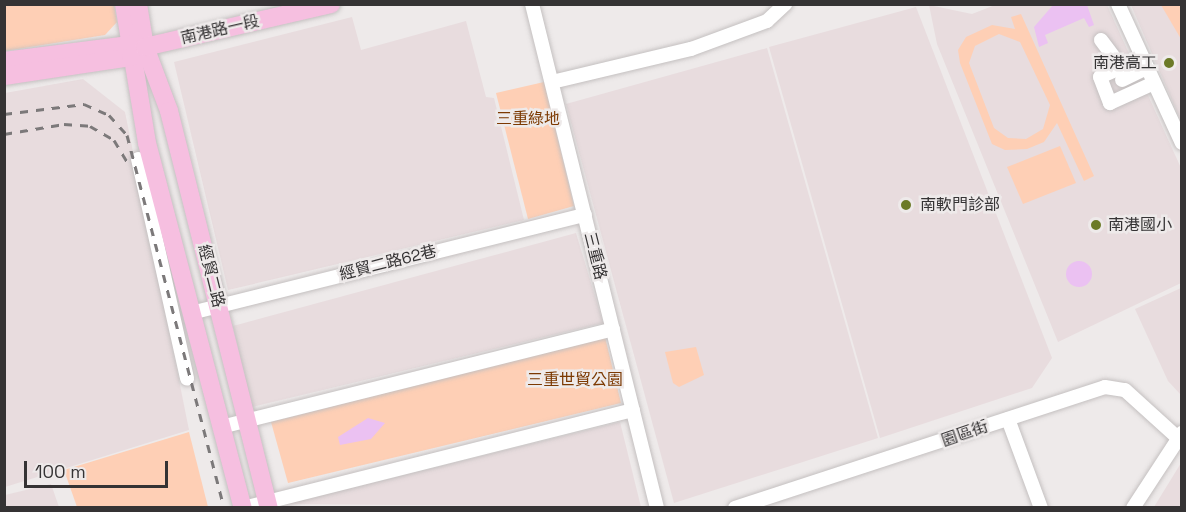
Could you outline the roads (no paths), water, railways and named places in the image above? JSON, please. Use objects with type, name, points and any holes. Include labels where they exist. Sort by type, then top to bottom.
[{"type":"main road","points":[[124,4],[134,48]]},
{"type":"main road","points":[[134,48],[138,4]]},
{"type":"main road","name":"南港路一段","points":[[4,76],[331,4]]},
{"type":"main road","name":"南港路一段","points":[[4,62],[134,48]]},
{"type":"main road","name":"經貿二路","points":[[134,48],[169,111],[268,503]]},
{"type":"main road","name":"經貿二路","points":[[134,48],[147,143],[243,507]]},
{"type":"street","name":"三重路","points":[[532,4],[657,507]]},
{"type":"street","points":[[552,82],[691,50],[767,21],[785,4]]},
{"type":"street","points":[[1119,4],[1182,143]]},
{"type":"street","points":[[1101,40],[1113,56]]},
{"type":"street","points":[[1122,80],[1145,63]]},
{"type":"street","points":[[1145,63],[1100,77],[1110,103],[1154,83]]},
{"type":"street","points":[[138,159],[188,379]]},
{"type":"street","name":"經貿二路62巷","points":[[191,313],[585,214]]},
{"type":"street","points":[[221,427],[613,329]]},
{"type":"street","name":"園區街","points":[[735,507],[1117,386],[1180,436]]},
{"type":"street","points":[[243,507],[268,503],[633,410]]},
{"type":"street","points":[[1008,419],[1036,505]]},
{"type":"street","points":[[1133,507],[1180,436]]},
{"type":"railway","points":[[4,114],[84,104],[109,115],[127,135],[224,508]]},
{"type":"railway","points":[[4,134],[64,124],[90,126],[114,140],[130,167]]},
{"type":"place","name":"南港高工","points":[[1169,63]]},
{"type":"place","name":"南軟門診部","points":[[906,205]]},
{"type":"place","name":"南港國小","points":[[1096,225]]},
{"type":"park label","name":"三重綠地","points":[[528,119]]},
{"type":"park label","name":"三重世貿公園","points":[[575,380]]}]
